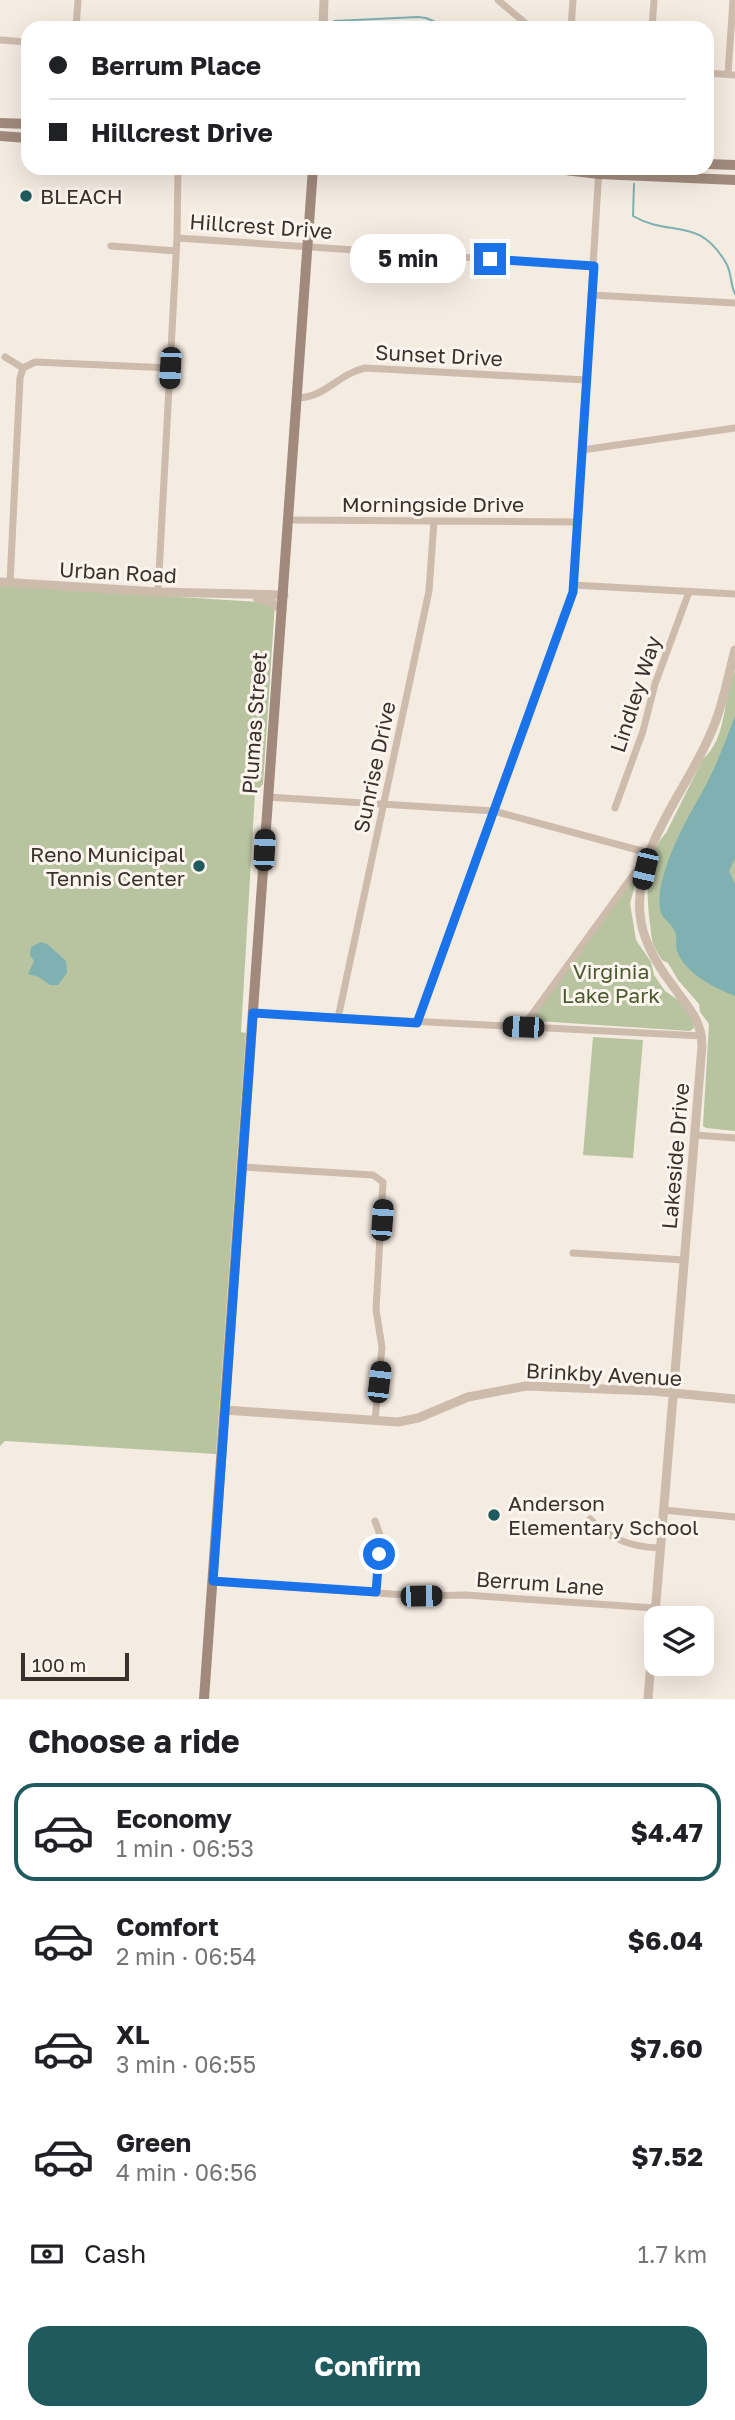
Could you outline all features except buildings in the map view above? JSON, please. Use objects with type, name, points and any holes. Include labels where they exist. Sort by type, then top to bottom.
[{"type":"main road","points":[[0,123],[21,124]]},
{"type":"main road","points":[[0,136],[21,138]]},
{"type":"main road","points":[[714,164],[735,165]]},
{"type":"main road","name":"Plumas Street","points":[[204,1699],[313,175]]},
{"type":"main road","points":[[659,175],[735,180]]},
{"type":"street","points":[[76,21],[78,0]]},
{"type":"street","points":[[323,21],[324,0]]},
{"type":"street","points":[[498,0],[523,21]]},
{"type":"street","points":[[572,21],[573,0]]},
{"type":"street","points":[[652,21],[654,0]]},
{"type":"street","points":[[714,73],[732,74],[733,0]]},
{"type":"street","points":[[0,40],[21,42]]},
{"type":"street","points":[[159,592],[178,175]]},
{"type":"street","points":[[417,1023],[573,592],[599,175]]},
{"type":"street","name":"Hillcrest Drive","points":[[177,238],[594,266]]},
{"type":"street","name":"Hillcrest Drive","points":[[111,246],[176,251]]},
{"type":"street","points":[[592,295],[735,303]]},
{"type":"street","points":[[5,357],[23,369]]},
{"type":"street","points":[[5,583],[20,378],[23,369],[35,362],[170,368]]},
{"type":"street","name":"Sunset Drive","points":[[298,398],[317,396],[347,374],[365,368],[586,380]]},
{"type":"street","points":[[582,450],[735,428]]},
{"type":"street","name":"Morningside Drive","points":[[289,520],[577,522]]},
{"type":"street","name":"Sunrise Drive","points":[[338,1018],[429,590],[434,521]]},
{"type":"street","name":"Urban Road","points":[[5,583],[159,592],[284,595]]},
{"type":"street","points":[[573,585],[735,594]]},
{"type":"street","name":"Lindley Way","points":[[615,808],[643,731],[655,684],[689,592]]},
{"type":"street","name":"Urban Road","points":[[234,594],[264,599],[282,609]]},
{"type":"street","name":"Lakeside Drive","points":[[654,1606],[702,1036],[695,1014],[662,970],[644,934],[640,895],[649,853],[717,719],[735,650]]},
{"type":"street","points":[[267,797],[494,811],[649,853],[523,1027]]},
{"type":"street","points":[[253,1013],[702,1036]]},
{"type":"street","points":[[695,1135],[735,1138]]},
{"type":"street","points":[[243,1167],[373,1175],[383,1182],[376,1310],[382,1347],[375,1420]]},
{"type":"street","points":[[573,1253],[684,1260]]},
{"type":"street","name":"Brinkby Avenue","points":[[225,1410],[409,1420],[468,1397],[526,1386],[569,1386],[735,1399]]},
{"type":"street","points":[[663,1510],[735,1517]]},
{"type":"street","points":[[590,1519],[618,1540],[640,1547],[660,1548]]},
{"type":"street","points":[[375,1521],[380,1535],[376,1592]]},
{"type":"street","name":"Berrum Lane","points":[[213,1581],[421,1596],[465,1595],[644,1607]]},
{"type":"street","name":"Lakeside Drive","points":[[648,1699],[650,1676]]},
{"type":"green space","points":[[0,586],[275,603],[263,784],[255,793],[241,1032],[246,1033],[216,1454],[5,1441],[0,1446]]},
{"type":"green space","name":"Virginia Lake Park","points":[[735,671],[735,1131],[703,1126],[709,1024],[700,1012],[699,1004],[678,980],[668,963],[662,960],[654,945],[648,885],[652,857],[658,844],[703,759],[717,740]]},
{"type":"green space","name":"Virginia Lake Park","points":[[639,872],[630,903],[636,940],[651,962],[654,975],[665,991],[678,1000],[691,1015],[694,1028],[690,1031],[537,1021],[535,1014]]},
{"type":"green space","points":[[593,1037],[643,1040],[633,1158],[583,1155]]},
{"type":"water","points":[[735,716],[735,859],[729,871],[735,884],[735,996],[702,979],[681,959],[676,949],[675,932],[661,913],[660,896],[662,881],[673,850],[720,756]]},
{"type":"water","points":[[41,942],[66,961],[67,973],[58,985],[50,985],[39,977],[28,974],[34,961],[30,955],[31,947]]},
{"type":"waterway","points":[[334,21],[418,17],[433,21]]},
{"type":"waterway","points":[[634,184],[633,216],[705,238],[726,263],[735,294]]},
{"type":"place","name":"BLEACH","points":[[26,196]]},
{"type":"place","name":"Reno Municipal Tennis Center","points":[[199,866]]},
{"type":"place","name":"Anderson Elementary School","points":[[494,1515]]},
{"type":"route","points":[[379,1554],[376,1592],[213,1581],[253,1013],[417,1023],[573,592],[594,266],[490,259]]}]
